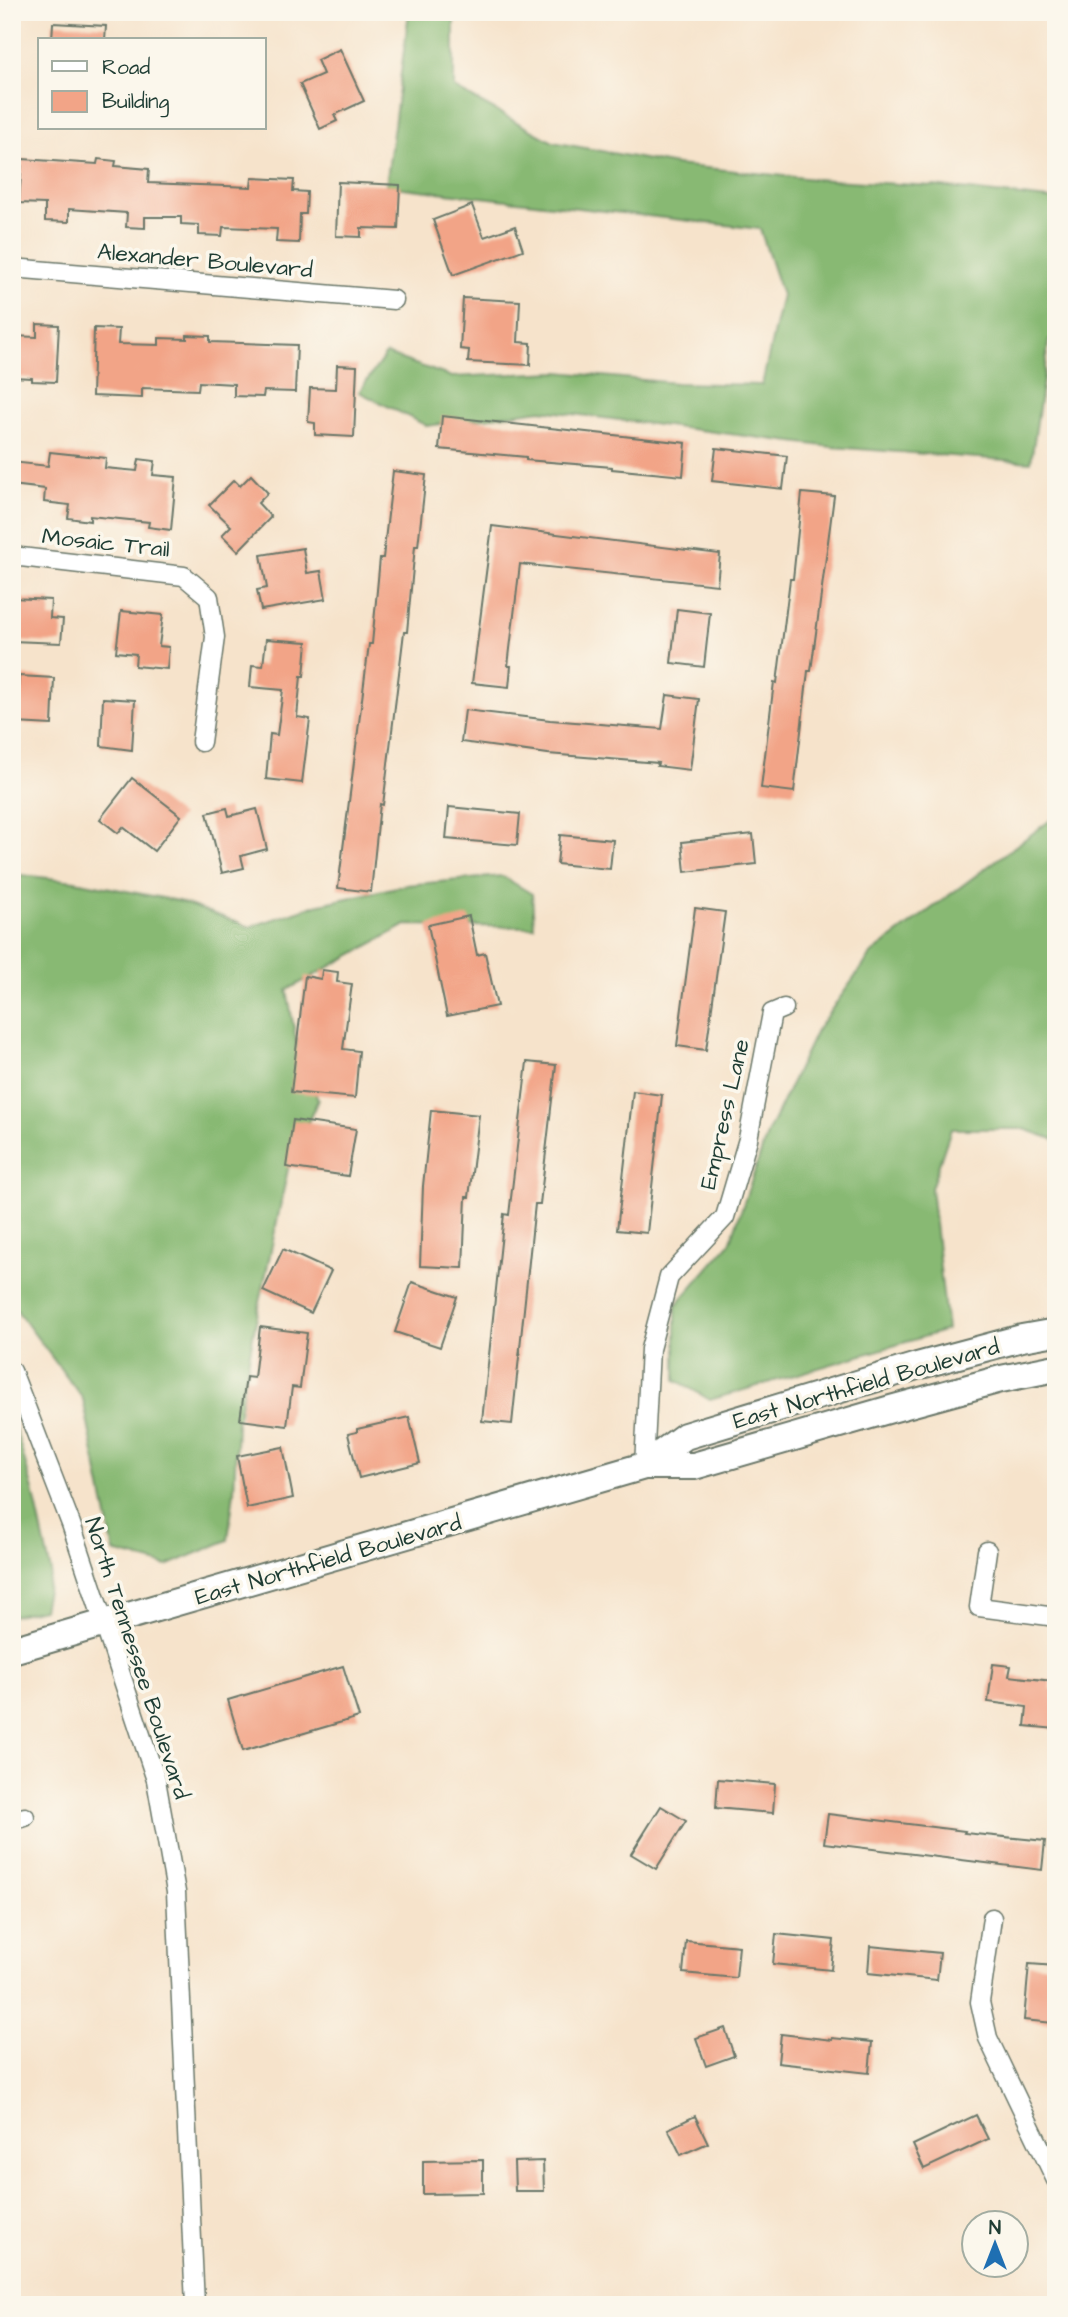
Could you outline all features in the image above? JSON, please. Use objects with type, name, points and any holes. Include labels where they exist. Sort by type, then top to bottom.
[{"type":"main road","name":"East Northfield Boulevard","points":[[644,1466],[685,1436],[917,1366],[1022,1338],[1056,1332]]},
{"type":"main road","name":"East Northfield Boulevard","points":[[12,1650],[644,1466],[694,1466],[903,1405],[1001,1379],[1056,1368]]},
{"type":"street","name":"Alexander Boulevard","points":[[12,268],[394,300]]},
{"type":"street","name":"Mosaic Trail","points":[[12,556],[184,576],[209,597],[215,637],[201,742]]},
{"type":"street","name":"Empress Lane","points":[[644,1466],[650,1349],[669,1277],[725,1217],[748,1139],[772,1013],[784,1009]]},
{"type":"street","name":"North Tennessee Boulevard","points":[[12,1371],[71,1524],[156,1780],[176,1892],[195,2305]]},
{"type":"street","points":[[987,1551],[979,1607],[1056,1617]]},
{"type":"street","points":[[992,1918],[980,2002],[988,2038],[1056,2180]]},
{"type":"green space","points":[[409,12],[454,12],[454,88],[553,142],[676,165],[814,179],[933,186],[1056,200],[1056,340],[1049,340],[1031,462],[832,447],[541,410],[427,426],[359,392],[386,354],[452,377],[558,372],[676,383],[762,385],[782,295],[760,229],[386,186]]},
{"type":"green space","points":[[1056,816],[1056,1140],[1024,1129],[951,1129],[931,1188],[947,1330],[710,1400],[676,1380],[676,1305],[730,1243],[768,1132],[816,1031],[873,952]]},
{"type":"green space","points":[[12,874],[75,881],[178,901],[250,927],[316,905],[406,885],[502,876],[532,894],[534,927],[406,925],[287,990],[297,1046],[318,1100],[289,1164],[254,1331],[237,1423],[234,1491],[228,1540],[167,1566],[114,1552],[83,1399],[12,1304]]},
{"type":"green space","points":[[12,1417],[33,1490],[51,1572],[43,1609],[12,1616]]},
{"type":"building","points":[[53,23],[106,26],[105,38],[52,38]]},
{"type":"building","points":[[340,49],[364,101],[334,115],[337,121],[320,129],[300,84],[323,74],[317,60]]},
{"type":"building","points":[[22,159],[97,164],[98,159],[116,161],[115,166],[149,169],[148,183],[251,187],[252,178],[294,180],[293,191],[307,192],[306,214],[300,214],[299,243],[276,242],[277,229],[223,227],[222,236],[199,235],[199,225],[181,224],[181,217],[145,217],[145,228],[126,227],[127,213],[69,209],[69,222],[45,221],[45,204],[19,203]]},
{"type":"building","points":[[338,182],[400,185],[398,229],[361,228],[361,237],[336,236]]},
{"type":"building","points":[[472,205],[484,237],[515,226],[523,250],[453,275],[433,220]]},
{"type":"building","points":[[463,298],[520,301],[518,342],[531,343],[530,365],[468,362],[469,350],[460,349]]},
{"type":"building","points":[[37,324],[59,325],[56,382],[12,377],[12,336],[37,337]]},
{"type":"building","points":[[94,328],[119,329],[118,344],[159,345],[159,338],[187,339],[187,335],[210,336],[210,342],[297,345],[295,392],[264,391],[263,397],[234,396],[234,384],[199,382],[198,390],[142,388],[142,398],[92,396]]},
{"type":"building","points":[[337,365],[357,366],[354,437],[315,435],[315,423],[308,422],[310,388],[336,389]]},
{"type":"building","points":[[442,416],[686,443],[683,476],[439,449]]},
{"type":"building","points":[[716,448],[787,456],[783,489],[712,481]]},
{"type":"building","points":[[50,452],[106,458],[105,468],[137,471],[139,459],[155,461],[153,475],[176,477],[171,530],[148,527],[149,522],[90,516],[90,521],[68,518],[70,505],[44,502],[45,489],[12,485],[12,462],[48,466]]},
{"type":"building","points":[[393,471],[426,475],[383,805],[380,804],[371,892],[338,888]]},
{"type":"building","points":[[251,475],[268,493],[258,503],[271,517],[238,551],[222,535],[231,526],[209,505],[234,480],[240,486]]},
{"type":"building","points":[[802,493],[834,496],[811,671],[808,671],[794,792],[761,788],[774,682],[777,683],[790,579],[793,579]]},
{"type":"building","points":[[492,526],[720,554],[717,585],[520,564],[508,666],[511,666],[509,687],[472,683]]},
{"type":"building","points":[[303,548],[307,573],[321,571],[326,599],[261,610],[257,590],[267,588],[261,555]]},
{"type":"building","points":[[12,598],[51,600],[50,618],[63,619],[61,643],[12,641]]},
{"type":"building","points":[[677,609],[710,613],[704,667],[671,663]]},
{"type":"building","points":[[121,611],[163,615],[159,646],[169,647],[167,669],[135,666],[136,654],[116,652]]},
{"type":"building","points":[[266,639],[307,642],[297,717],[310,719],[302,783],[266,779],[270,734],[277,735],[283,690],[250,687],[252,665],[263,666]]},
{"type":"building","points":[[19,676],[54,678],[52,725],[16,723]]},
{"type":"building","points":[[667,695],[699,699],[690,770],[657,766],[658,763],[548,754],[461,742],[465,710],[662,729]]},
{"type":"building","points":[[103,698],[135,700],[132,750],[101,746]]},
{"type":"building","points":[[132,778],[181,816],[154,851],[123,827],[118,833],[100,819]]},
{"type":"building","points":[[449,807],[520,814],[517,845],[446,839]]},
{"type":"building","points":[[227,808],[229,816],[257,809],[267,849],[241,856],[244,868],[222,873],[207,813]]},
{"type":"building","points":[[753,834],[756,864],[685,872],[682,842]]},
{"type":"building","points":[[560,835],[613,840],[610,869],[557,864]]},
{"type":"building","points":[[695,908],[725,912],[706,1050],[677,1046]]},
{"type":"building","points":[[469,916],[477,955],[485,953],[497,1006],[447,1016],[428,925]]},
{"type":"building","points":[[322,970],[338,972],[337,982],[352,984],[343,1049],[359,1051],[355,1098],[291,1092],[305,976],[321,979]]},
{"type":"building","points":[[527,1062],[556,1065],[540,1204],[535,1204],[512,1424],[482,1421],[504,1214],[509,1215]]},
{"type":"building","points":[[633,1091],[662,1095],[647,1233],[617,1230]]},
{"type":"building","points":[[431,1110],[479,1115],[469,1197],[466,1197],[463,1268],[420,1266],[423,1186]]},
{"type":"building","points":[[293,1120],[356,1129],[348,1176],[286,1167]]},
{"type":"building","points":[[283,1249],[331,1271],[311,1313],[263,1291]]},
{"type":"building","points":[[412,1282],[457,1297],[440,1347],[395,1332]]},
{"type":"building","points":[[260,1327],[307,1333],[300,1388],[292,1387],[287,1426],[240,1420],[246,1377],[254,1378]]},
{"type":"building","points":[[409,1417],[420,1463],[359,1478],[348,1434],[357,1432],[357,1429]]},
{"type":"building","points":[[283,1447],[293,1498],[247,1508],[237,1456]]},
{"type":"building","points":[[993,1664],[1011,1666],[1009,1676],[1052,1681],[1051,1689],[1056,1690],[1056,1729],[1025,1726],[1027,1707],[988,1702]]},
{"type":"building","points":[[343,1666],[359,1717],[243,1751],[228,1700]]},
{"type":"building","points":[[718,1779],[775,1784],[773,1813],[716,1808]]},
{"type":"building","points":[[661,1806],[686,1821],[656,1869],[631,1854]]},
{"type":"building","points":[[828,1814],[1045,1841],[1042,1870],[824,1843]]},
{"type":"building","points":[[776,1934],[834,1940],[831,1970],[773,1964]]},
{"type":"building","points":[[686,1941],[739,1946],[736,1978],[683,1973]]},
{"type":"building","points":[[870,1946],[940,1953],[937,1980],[868,1973]]},
{"type":"building","points":[[1029,1964],[1056,1966],[1053,2023],[1024,2020]]},
{"type":"building","points":[[725,2028],[734,2056],[706,2066],[696,2038]]},
{"type":"building","points":[[781,2034],[872,2042],[869,2073],[778,2063]]},
{"type":"building","points":[[976,2115],[988,2139],[924,2169],[913,2145]]},
{"type":"building","points":[[695,2116],[708,2143],[681,2155],[668,2129]]},
{"type":"building","points":[[483,2160],[483,2193],[423,2194],[423,2161]]},
{"type":"building","points":[[543,2161],[544,2191],[515,2191],[514,2162]]}]
